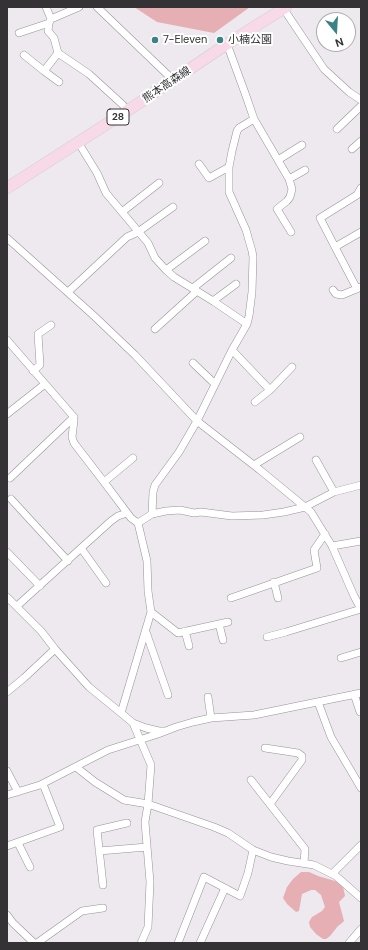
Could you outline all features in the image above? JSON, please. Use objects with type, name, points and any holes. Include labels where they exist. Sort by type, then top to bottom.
[{"type":"main road","name":"熊本高森線","points":[[7,188],[130,109],[281,8]]},
{"type":"street","points":[[46,7],[50,21],[48,31],[54,38],[58,53],[89,74],[123,105]]},
{"type":"street","points":[[19,33],[50,21],[78,7]]},
{"type":"street","points":[[96,7],[170,77]]},
{"type":"street","points":[[281,8],[324,69],[349,92],[361,100]]},
{"type":"street","points":[[227,44],[254,119],[289,179],[292,189],[290,197],[288,201],[277,209],[291,232]]},
{"type":"street","points":[[44,71],[58,53]]},
{"type":"street","points":[[24,55],[60,82]]},
{"type":"street","points":[[337,129],[361,106]]},
{"type":"street","points":[[152,514],[153,492],[155,485],[179,452],[197,421],[232,350],[247,324],[251,306],[253,256],[246,230],[229,192],[229,167],[237,130],[254,119]]},
{"type":"street","points":[[352,149],[361,141]]},
{"type":"street","points":[[78,142],[97,173],[106,193],[148,243],[155,258],[166,270],[247,324]]},
{"type":"street","points":[[278,160],[302,145]]},
{"type":"street","points":[[199,164],[209,178],[229,167]]},
{"type":"street","points":[[289,179],[305,170]]},
{"type":"street","points":[[122,212],[159,183]]},
{"type":"street","points":[[333,290],[336,294],[342,295],[359,288],[334,247],[320,218],[357,195],[361,188]]},
{"type":"street","points":[[68,292],[127,237],[138,232],[173,207]]},
{"type":"street","points":[[334,247],[361,232]]},
{"type":"street","points":[[7,238],[68,292],[135,355],[197,421],[311,512],[332,546],[358,599],[361,609],[267,637]]},
{"type":"street","points":[[166,270],[205,241]]},
{"type":"street","points":[[155,329],[231,258]]},
{"type":"street","points":[[213,301],[236,284]]},
{"type":"street","points":[[33,370],[40,365],[38,334],[51,325]]},
{"type":"street","points":[[7,340],[74,417],[73,441],[127,513],[138,523],[147,561],[148,591],[151,612],[121,713]]},
{"type":"street","points":[[232,350],[262,377],[270,390]]},
{"type":"street","points":[[193,363],[215,384]]},
{"type":"street","points":[[255,402],[270,390],[292,368]]},
{"type":"street","points":[[7,414],[45,384]]},
{"type":"street","points":[[10,478],[74,417]]},
{"type":"street","points":[[254,465],[300,437]]},
{"type":"street","points":[[104,482],[133,458]]},
{"type":"street","points":[[316,460],[334,492]]},
{"type":"street","points":[[138,523],[152,514],[166,511],[180,510],[194,513],[201,512],[232,516],[257,516],[284,512],[305,507],[334,492],[361,485]]},
{"type":"street","points":[[11,499],[68,561]]},
{"type":"street","points":[[17,606],[114,518],[127,513]]},
{"type":"street","points":[[231,598],[317,568],[314,550],[325,534]]},
{"type":"street","points":[[332,546],[361,541]]},
{"type":"street","points":[[81,548],[106,584]]},
{"type":"street","points":[[7,552],[40,586]]},
{"type":"street","points":[[274,582],[278,598]]},
{"type":"street","points":[[7,597],[41,631],[89,687],[133,724],[159,731],[166,731]]},
{"type":"street","points":[[151,612],[178,633],[228,622]]},
{"type":"street","points":[[219,624],[223,640]]},
{"type":"street","points":[[185,631],[189,646]]},
{"type":"street","points":[[146,632],[168,695]]},
{"type":"street","points":[[7,692],[55,649]]},
{"type":"street","points":[[341,658],[361,652]]},
{"type":"street","points":[[7,795],[43,784],[108,750],[193,722],[211,718],[254,715],[358,693],[360,712]]},
{"type":"street","points":[[208,697],[211,718]]},
{"type":"street","points":[[318,702],[331,737],[360,791]]},
{"type":"street","points":[[133,724],[151,765],[145,822],[150,882],[148,927],[141,943]]},
{"type":"street","points":[[266,748],[298,753],[302,756],[302,760],[270,804]]},
{"type":"street","points":[[76,767],[95,782],[124,800],[148,804],[214,827],[228,833],[253,850],[271,857],[314,865],[336,876],[361,898]]},
{"type":"street","points":[[7,771],[18,792]]},
{"type":"street","points":[[251,780],[304,849],[304,863]]},
{"type":"street","points":[[7,846],[60,827],[43,784]]},
{"type":"street","points":[[103,885],[97,830],[127,823]]},
{"type":"street","points":[[18,843],[30,867]]},
{"type":"street","points":[[332,874],[361,845]]},
{"type":"street","points":[[99,852],[147,847]]},
{"type":"street","points":[[178,943],[204,877],[240,896],[248,873],[253,850]]},
{"type":"street","points":[[200,943],[225,888]]},
{"type":"street","points":[[7,915],[13,923],[36,943],[82,912],[103,908]]},
{"type":"street","points":[[349,943],[361,929]]},
{"type":"shaded area","points":[[134,7],[250,7],[214,33],[157,22]]},
{"type":"shaded area","points":[[301,872],[309,872],[335,881],[343,886],[345,896],[339,902],[344,921],[326,939],[323,939],[316,934],[310,927],[309,922],[312,917],[322,911],[325,907],[321,895],[315,890],[302,894],[299,911],[296,912],[283,898],[287,887]]},
{"type":"place","name":"7-Eleven","points":[[155,40]]},
{"type":"place","name":"小楠公園","points":[[220,40]]}]
